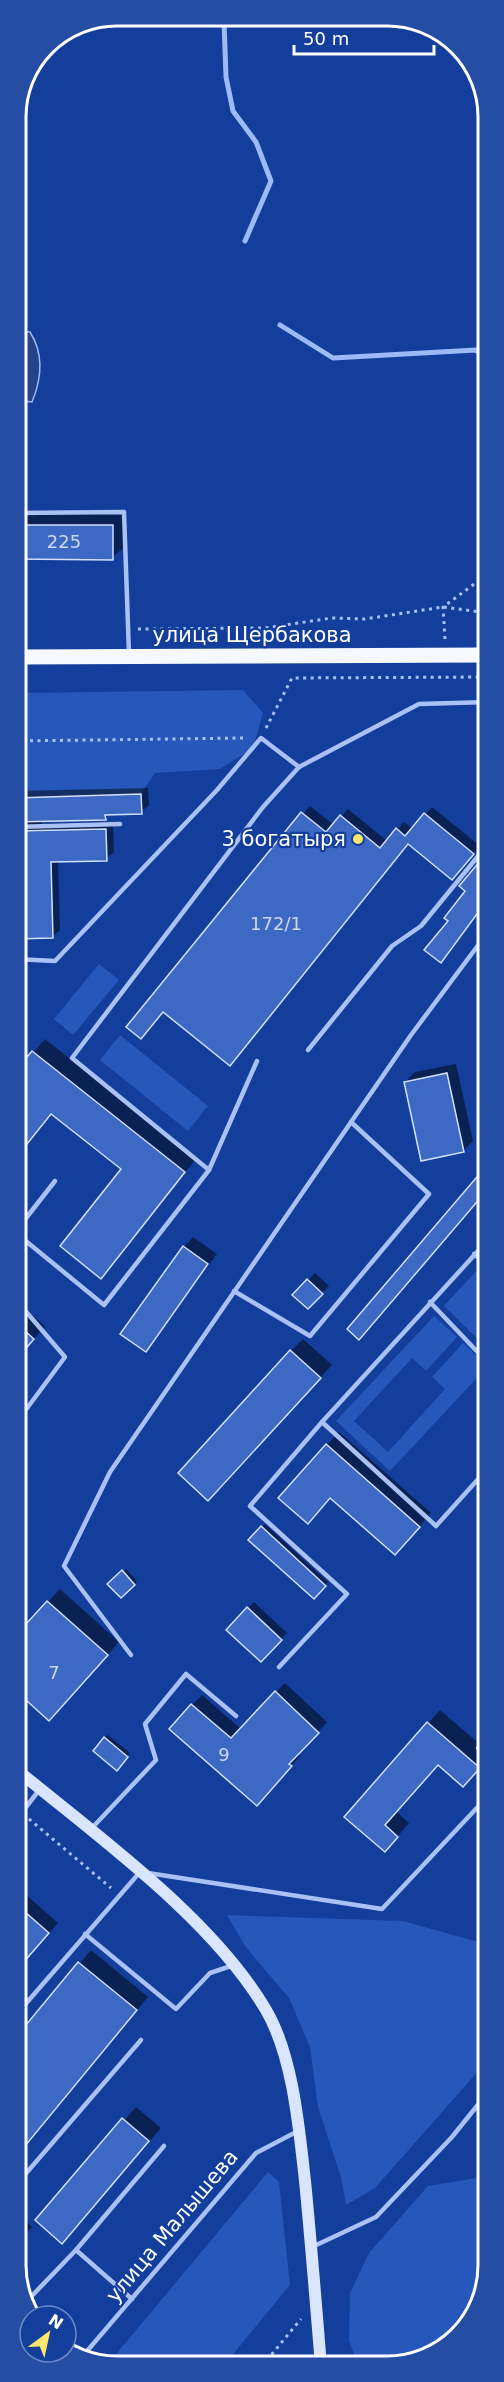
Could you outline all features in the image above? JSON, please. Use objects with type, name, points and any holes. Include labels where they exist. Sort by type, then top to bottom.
[{"type":"main road","name":"улица Щербакова","points":[[26,657],[478,653]]},
{"type":"main road","points":[[26,1777],[195,1921],[237,1965],[267,2012],[288,2068],[299,2131],[312,2247],[320,2356]]},
{"type":"lane","points":[[26,513],[124,512],[129,657]]},
{"type":"lane","points":[[209,1170],[72,1058],[263,807],[299,767],[419,704],[478,702]]},
{"type":"lane","points":[[26,960],[55,961],[217,790],[261,738],[299,767]]},
{"type":"lane","points":[[26,827],[120,825]]},
{"type":"lane","points":[[308,1050],[392,946],[421,926],[478,856]]},
{"type":"lane","points":[[131,1654],[64,1566],[110,1472],[411,1035],[478,945]]},
{"type":"lane","points":[[26,1241],[105,1305],[209,1170],[257,1061]]},
{"type":"lane","points":[[234,1292],[310,1336],[429,1194],[351,1122]]},
{"type":"lane","points":[[26,1218],[55,1181]]},
{"type":"lane","points":[[279,1667],[346,1594],[250,1506],[322,1422],[478,1250]]},
{"type":"lane","points":[[474,1254],[478,1257]]},
{"type":"lane","points":[[430,1302],[478,1352]]},
{"type":"lane","points":[[26,1312],[65,1358],[26,1410]]},
{"type":"lane","points":[[322,1422],[436,1526],[478,1479]]},
{"type":"lane","points":[[90,1831],[156,1760],[145,1724],[186,1674],[236,1716]]},
{"type":"lane","points":[[26,1807],[40,1789]]},
{"type":"lane","points":[[26,2003],[139,1872],[382,1908],[478,1806]]},
{"type":"lane","points":[[85,1934],[176,2009],[210,1973],[237,1965]]},
{"type":"lane","points":[[26,2173],[141,2040]]},
{"type":"lane","points":[[312,2247],[376,2217],[452,2137],[478,2105]]},
{"type":"lane","name":"улица Малышева","points":[[87,2352],[256,2153],[299,2131]]},
{"type":"lane","points":[[32,2296],[76,2250],[164,2146]]},
{"type":"lane","points":[[76,2250],[132,2299]]},
{"type":"path","points":[[443,607],[478,581]]},
{"type":"path","points":[[443,607],[447,677]]},
{"type":"path","points":[[128,629],[265,628],[332,618],[364,619],[443,607],[478,612]]},
{"type":"path","points":[[26,741],[261,738],[292,678],[478,677]]},
{"type":"path","points":[[26,1817],[119,1895]]},
{"type":"path","points":[[270,2356],[316,2302]]},
{"type":"shaded area","points":[[26,332],[30,332],[35,340],[40,366],[38,384],[32,402],[26,401]]},
{"type":"shaded area","points":[[243,690],[263,713],[253,748],[220,769],[155,773],[141,794],[26,798],[26,693]]},
{"type":"shaded area","points":[[99,964],[119,980],[73,1035],[54,1019]]},
{"type":"shaded area","points":[[120,1035],[208,1106],[188,1131],[100,1060]]},
{"type":"shaded area","points":[[478,1269],[478,1339],[444,1306]]},
{"type":"shaded area","points":[[434,1316],[457,1337],[426,1371],[412,1358],[354,1421],[388,1452],[445,1389],[432,1377],[463,1343],[478,1357],[478,1377],[390,1471],[336,1421]]},
{"type":"shaded area","points":[[227,1915],[403,1921],[478,1942],[478,2071],[375,2188],[346,2205],[341,2177],[318,2107],[310,2047],[289,1998],[245,1946]]},
{"type":"shaded area","points":[[268,2172],[279,2182],[290,2285],[231,2356],[115,2356]]},
{"type":"shaded area","points":[[478,2178],[478,2272],[472,2301],[456,2326],[443,2338],[417,2352],[400,2356],[355,2356],[349,2340],[350,2293],[369,2253],[428,2186]]},
{"type":"building","points":[[26,525],[113,525],[113,560],[26,559]]},
{"type":"building","points":[[141,794],[142,814],[105,815],[106,820],[26,822],[26,798]]},
{"type":"building","points":[[301,812],[326,832],[340,815],[380,848],[396,828],[405,836],[424,813],[474,854],[452,880],[408,844],[230,1066],[163,1012],[141,1039],[126,1027]]},
{"type":"building","points":[[106,829],[107,861],[51,862],[53,938],[26,939],[26,831]]},
{"type":"building","points":[[478,864],[478,913],[441,963],[424,950],[448,921],[444,918],[465,891],[459,886]]},
{"type":"building","points":[[32,1051],[185,1172],[101,1279],[60,1246],[121,1169],[51,1114],[26,1145],[26,1058]]},
{"type":"building","points":[[447,1073],[464,1152],[421,1161],[404,1082]]},
{"type":"building","points":[[478,1176],[478,1201],[359,1340],[347,1329]]},
{"type":"building","points":[[183,1246],[208,1264],[146,1352],[120,1334]]},
{"type":"building","points":[[307,1279],[323,1294],[308,1309],[292,1295]]},
{"type":"building","points":[[26,1332],[34,1339],[26,1348]]},
{"type":"building","points":[[290,1350],[321,1378],[208,1501],[178,1473]]},
{"type":"building","points":[[326,1444],[420,1527],[395,1555],[330,1498],[308,1524],[278,1498]]},
{"type":"building","points":[[261,1526],[326,1586],[314,1599],[248,1540]]},
{"type":"building","points":[[122,1570],[135,1585],[121,1598],[107,1584]]},
{"type":"building","points":[[47,1601],[108,1655],[49,1721],[26,1700],[26,1624]]},
{"type":"building","points":[[247,1607],[282,1640],[261,1662],[226,1630]]},
{"type":"building","points":[[275,1691],[319,1733],[289,1764],[292,1766],[257,1806],[169,1729],[191,1704],[231,1738]]},
{"type":"building","points":[[427,1722],[478,1766],[478,1770],[463,1787],[438,1765],[385,1825],[398,1837],[385,1852],[344,1817]]},
{"type":"building","points":[[104,1737],[128,1757],[117,1771],[93,1751]]},
{"type":"building","points":[[26,1913],[49,1933],[26,1959]]},
{"type":"building","points":[[78,1962],[137,2010],[26,2145],[26,2025]]},
{"type":"building","points":[[122,2118],[149,2141],[62,2244],[35,2220]]},
{"type":"waterway","points":[[224,26],[226,77],[233,111],[256,142],[271,181],[245,241]]},
{"type":"waterway","points":[[280,325],[333,358],[476,350],[478,352]]},
{"type":"place","name":"3 богатыря","points":[[358,839]]}]
